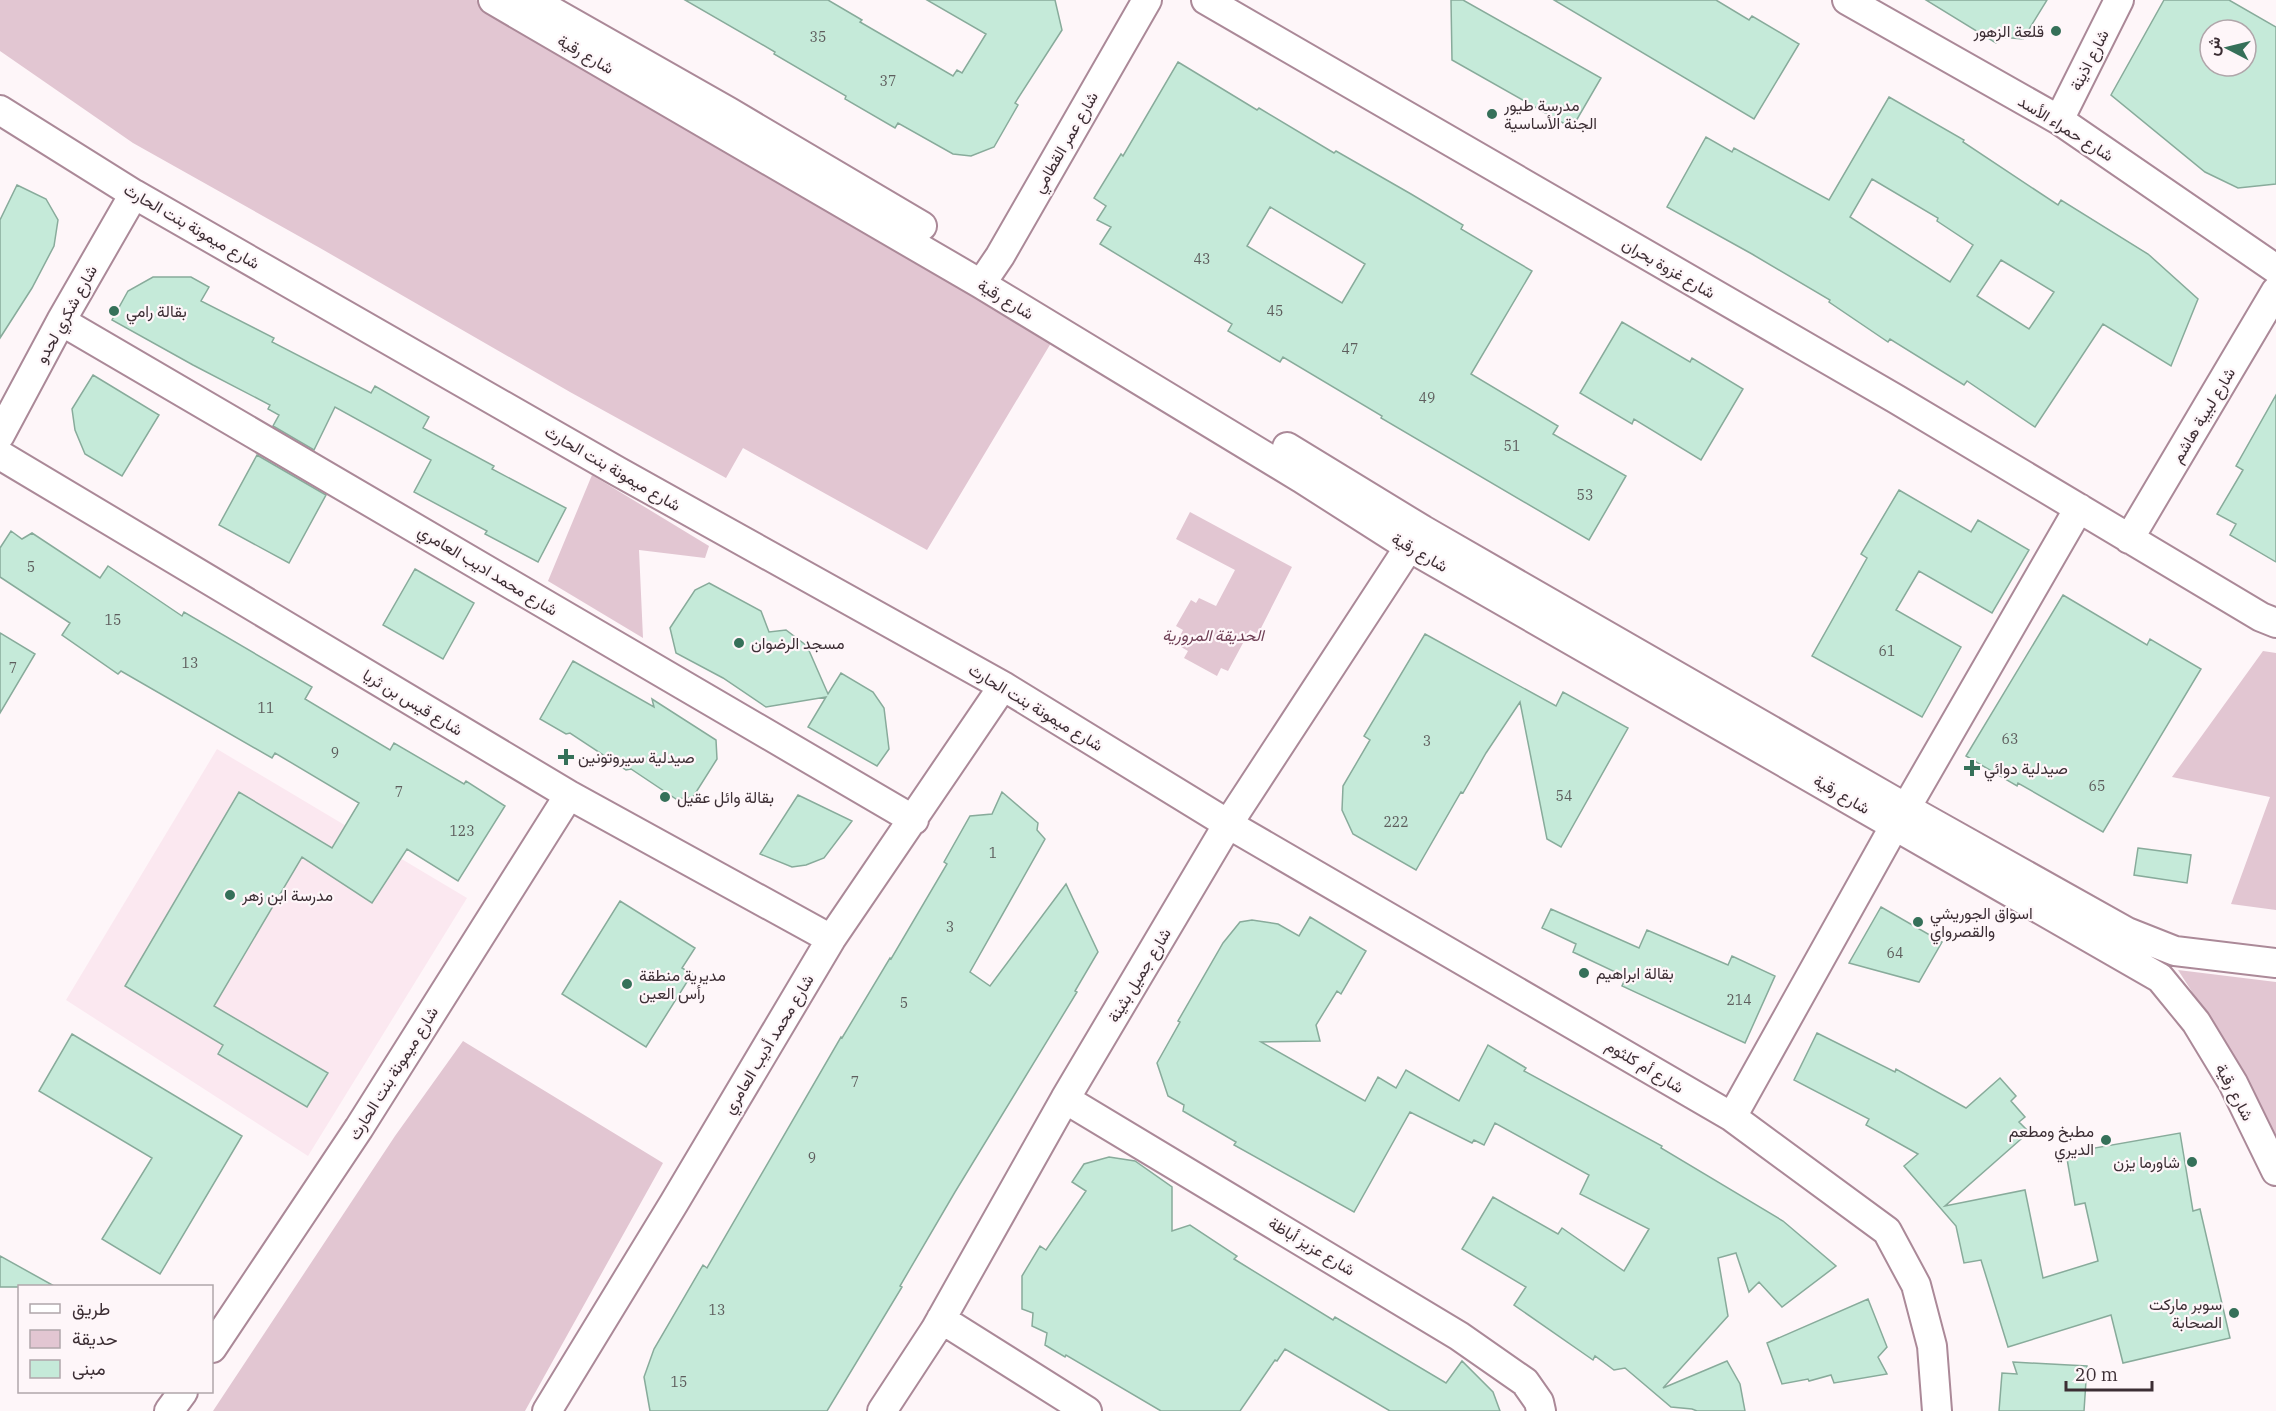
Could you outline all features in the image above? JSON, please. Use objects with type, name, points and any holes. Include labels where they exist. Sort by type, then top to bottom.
[{"type":"street","name":"شارع رقية","points":[[494,0],[986,276],[1423,530],[1900,817],[2160,978],[2196,1022],[2232,1083],[2276,1171]]},
{"type":"street","name":"شارع رقية","points":[[532,0],[729,112],[1409,547],[1900,817],[2127,932],[2175,951],[2276,963]]},
{"type":"street","name":"شارع عمر القطامي","points":[[986,276],[1147,0]]},
{"type":"street","name":"شارع غزوة بحران","points":[[1206,0],[1886,393],[2261,617],[2276,623]]},
{"type":"street","name":"شارع حمراء الأسد","points":[[1847,0],[2059,120],[2276,269]]},
{"type":"street","name":"شارع اذينة","points":[[2059,120],[2119,0]]},
{"type":"street","name":"شارع ميمونة بنت الحارث","points":[[0,110],[134,194],[617,471],[1003,686],[1228,824]]},
{"type":"street","name":"شارع شكري لحدو","points":[[0,435],[61,321],[134,194]]},
{"type":"street","name":"شارع لبيبة هاشم","points":[[2129,539],[2276,291]]},
{"type":"street","name":"شارع محمد اديب العامري","points":[[61,321],[914,820]]},
{"type":"street","name":"شارع قيس بن ثريا","points":[[0,455],[569,795],[831,939]]},
{"type":"street","points":[[1732,1117],[1900,817],[2079,507]]},
{"type":"street","name":"شارع جميل بثينة","points":[[882,1411],[941,1318],[1065,1099],[1228,824],[1409,547]]},
{"type":"street","name":"شارع محمد أديب العامري","points":[[546,1411],[668,1213],[831,939],[1003,686]]},
{"type":"street","name":"شارع ميمونة بنت الحارث","points":[[213,1347],[359,1128],[569,795]]},
{"type":"street","name":"شارع أم كلثوم","points":[[1228,824],[1732,1117],[1887,1231],[1916,1285],[1932,1346],[1937,1411]]},
{"type":"street","name":"شارع عزيز أباظة","points":[[1065,1099],[1460,1336],[1525,1382],[1539,1402],[1540,1411]]},
{"type":"street","points":[[941,1318],[1087,1411]]},
{"type":"street","points":[[170,1411],[182,1393]]},
{"type":"shaded area","points":[[217,749],[467,898],[308,1156],[66,1000]]},
{"type":"green space","points":[[0,0],[476,0],[1054,338],[927,550],[743,448],[726,478],[570,392],[133,143],[0,51]]},
{"type":"green space","points":[[592,475],[709,546],[705,558],[639,550],[643,638],[548,581]]},
{"type":"green space","name":"الحديقة المرورية","points":[[1190,512],[1292,567],[1258,634],[1250,630],[1228,671],[1221,668],[1217,676],[1184,658],[1188,651],[1176,644],[1183,630],[1176,626],[1191,600],[1196,603],[1199,598],[1216,606],[1235,570],[1176,539]]},
{"type":"green space","points":[[2263,651],[2276,653],[2276,910],[2231,904],[2270,797],[2172,777]]},
{"type":"green space","points":[[2178,970],[2276,982],[2276,1143],[2218,1032]]},
{"type":"green space","points":[[463,1041],[663,1163],[525,1411],[213,1411],[395,1136]]},
{"type":"building","points":[[685,0],[828,0],[862,20],[860,22],[953,76],[957,70],[962,73],[986,34],[927,0],[1055,0],[1062,30],[1015,103],[1018,105],[994,147],[971,156],[953,154],[898,123],[895,128],[845,99],[846,96],[774,54],[775,52]]},
{"type":"building","points":[[1451,0],[1463,0],[1601,78],[1572,128],[1452,60]]},
{"type":"building","points":[[1554,0],[1716,0],[1749,20],[1752,16],[1799,44],[1754,119]]},
{"type":"building","points":[[1926,0],[2047,0],[2023,39],[2000,37],[1996,43]]},
{"type":"building","points":[[2164,0],[2229,0],[2276,27],[2276,184],[2238,188],[2205,172],[2111,95]]},
{"type":"building","points":[[1178,62],[1257,110],[1259,108],[1334,153],[1336,151],[1411,194],[1463,225],[1461,229],[1532,271],[1471,374],[1558,426],[1553,434],[1626,476],[1589,540],[1381,418],[1382,416],[1283,357],[1280,362],[1228,331],[1232,324],[1100,244],[1111,227],[1097,220],[1106,206],[1094,198],[1121,154],[1123,156]],"holes":[[[1270,207],[1365,264],[1342,303],[1247,246]]]},
{"type":"building","points":[[1889,97],[1964,140],[1963,142],[2058,205],[2061,200],[2148,254],[2198,299],[2171,366],[2103,324],[2035,427],[1967,381],[1964,385],[1890,339],[1888,342],[1829,302],[1830,300],[1667,207],[1706,137],[1732,152],[1734,148],[1829,200]],"holes":[[[1872,179],[1938,218],[1937,221],[1973,245],[1950,282],[1850,217]],[[2001,260],[2054,292],[2029,329],[1977,296]]]},
{"type":"building","points":[[17,185],[46,199],[58,220],[54,246],[32,288],[0,338],[0,220]]},
{"type":"building","points":[[153,277],[191,277],[209,287],[201,301],[274,338],[272,342],[371,393],[375,386],[429,417],[423,428],[494,466],[492,469],[566,508],[538,562],[485,534],[487,531],[414,492],[431,460],[335,407],[314,450],[273,426],[279,415],[268,409],[270,405],[112,320],[128,291]]},
{"type":"building","points":[[1622,322],[1690,362],[1692,358],[1743,389],[1701,460],[1634,419],[1632,424],[1580,393]]},
{"type":"building","points":[[93,375],[159,415],[122,476],[85,454],[75,430],[72,409]]},
{"type":"building","points":[[2276,395],[2276,562],[2230,535],[2236,524],[2217,514],[2243,470],[2236,466]]},
{"type":"building","points":[[257,455],[326,495],[289,563],[219,525]]},
{"type":"building","points":[[1899,490],[1971,532],[1978,520],[2029,550],[1992,613],[1919,571],[1896,610],[1961,647],[1922,717],[1812,656],[1867,558],[1861,554]]},
{"type":"building","points":[[11,531],[22,539],[32,533],[100,578],[108,566],[182,616],[184,612],[312,687],[305,699],[390,750],[394,743],[464,784],[466,781],[505,806],[458,881],[407,849],[372,903],[302,857],[214,1006],[328,1073],[307,1107],[218,1054],[223,1045],[125,986],[239,792],[332,848],[359,803],[275,753],[272,758],[121,671],[118,674],[62,635],[70,623],[0,577],[0,548]]},
{"type":"building","points":[[415,569],[474,603],[443,659],[383,625]]},
{"type":"building","name":"مسجد الرضوان","points":[[709,583],[761,611],[769,632],[786,630],[807,646],[828,694],[841,673],[873,692],[884,708],[889,749],[877,766],[808,727],[826,697],[766,707],[723,678],[676,653],[670,628],[695,590]]},
{"type":"building","points":[[2063,595],[2147,645],[2150,639],[2201,669],[2103,832],[1966,756]]},
{"type":"building","points":[[0,633],[35,654],[0,713]]},
{"type":"building","points":[[1425,634],[1556,706],[1563,692],[1628,728],[1561,847],[1547,839],[1520,702],[1463,793],[1461,792],[1416,870],[1353,834],[1342,810],[1343,786],[1370,740],[1364,736]]},
{"type":"building","points":[[573,661],[654,707],[652,699],[716,740],[717,759],[693,797],[676,799],[631,769],[626,770],[570,733],[566,734],[540,719]]},
{"type":"building","points":[[1002,792],[1038,823],[1037,830],[1045,839],[970,972],[990,986],[1066,884],[1098,952],[1075,991],[1077,992],[955,1192],[900,1286],[902,1287],[827,1411],[650,1411],[644,1377],[654,1349],[703,1265],[707,1268],[841,1037],[891,959],[947,864],[944,862],[970,816],[992,814]]},
{"type":"building","points":[[798,795],[852,821],[824,858],[806,865],[792,867],[760,854]]},
{"type":"building","points":[[2138,848],[2191,855],[2187,883],[2134,875]]},
{"type":"building","name":"مديرية منطقة رأس العين","points":[[620,901],[695,948],[682,968],[692,974],[646,1047],[562,994]]},
{"type":"building","points":[[1881,907],[1942,942],[1919,982],[1849,963]]},
{"type":"building","points":[[1551,909],[1639,948],[1647,930],[1728,965],[1732,956],[1775,976],[1745,1043],[1622,986],[1626,977],[1573,952],[1576,944],[1542,928]]},
{"type":"building","points":[[1310,917],[1366,951],[1341,994],[1337,991],[1316,1025],[1320,1041],[1261,1042],[1365,1101],[1378,1077],[1396,1088],[1406,1070],[1459,1101],[1488,1045],[1526,1068],[1524,1071],[1662,1146],[1661,1148],[1783,1221],[1836,1266],[1782,1307],[1759,1282],[1749,1292],[1736,1253],[1718,1258],[1728,1316],[1663,1388],[1727,1361],[1740,1384],[1745,1411],[1697,1411],[1671,1407],[1625,1368],[1614,1370],[1595,1356],[1593,1360],[1514,1305],[1526,1287],[1462,1249],[1493,1197],[1558,1234],[1562,1228],[1624,1271],[1649,1229],[1580,1194],[1589,1175],[1495,1123],[1484,1145],[1474,1140],[1472,1143],[1410,1112],[1354,1212],[1234,1145],[1236,1142],[1183,1111],[1184,1105],[1168,1096],[1157,1063],[1180,1022],[1178,1021],[1223,943],[1240,922],[1252,920],[1278,924],[1299,936]]},
{"type":"building","points":[[1817,1033],[1895,1072],[1896,1069],[1966,1108],[2000,1078],[2016,1096],[2011,1101],[2025,1117],[2019,1122],[2029,1132],[1945,1206],[2025,1190],[2043,1278],[2098,1261],[2085,1203],[2075,1205],[2066,1153],[2180,1133],[2193,1211],[2200,1209],[2230,1338],[2123,1363],[2111,1315],[2008,1347],[1981,1260],[1964,1263],[1956,1226],[1904,1166],[1918,1154],[1866,1125],[1869,1119],[1794,1080]]},
{"type":"building","points":[[72,1034],[242,1136],[160,1274],[102,1239],[152,1158],[39,1091]]},
{"type":"building","points":[[1109,1157],[1135,1161],[1172,1187],[1172,1231],[1190,1225],[1237,1256],[1234,1259],[1333,1320],[1335,1317],[1446,1383],[1462,1361],[1493,1392],[1500,1411],[1390,1411],[1285,1349],[1240,1411],[1161,1411],[1045,1345],[1047,1333],[1032,1326],[1033,1313],[1022,1309],[1022,1276],[1040,1246],[1046,1250],[1086,1191],[1072,1182],[1084,1164]]},
{"type":"building","points":[[0,1256],[52,1285],[18,1285],[18,1287],[0,1287]]},
{"type":"building","points":[[1868,1299],[1887,1347],[1878,1357],[1887,1374],[1834,1383],[1831,1375],[1809,1381],[1808,1379],[1782,1384],[1767,1343]]},
{"type":"building","points":[[2013,1362],[2087,1366],[2084,1411],[1999,1411],[2002,1373],[2017,1374]]},
{"type":"place","name":"قلعة الزهور","points":[[2056,31]]},
{"type":"place","name":"مدرسة طيور الجنة الأساسية","points":[[1492,114]]},
{"type":"place","name":"بقالة رامي","points":[[114,311]]},
{"type":"place","name":"مسجد الرضوان","points":[[739,643]]},
{"type":"place","name":"صيدلية سيروتونين","points":[[566,757]]},
{"type":"place","name":"صيدلية دوائي","points":[[1972,768]]},
{"type":"place","name":"بقالة وائل عقيل","points":[[665,797]]},
{"type":"place","name":"مدرسة ابن زهر","points":[[230,895]]},
{"type":"place","name":"اسواق الجوريشي والقصرواي","points":[[1918,922]]},
{"type":"place","name":"بقالة ابراهيم","points":[[1584,973]]},
{"type":"place","name":"مديرية منطقة رأس العين","points":[[627,984]]},
{"type":"place","name":"مطبخ ومطعم الديري","points":[[2106,1140]]},
{"type":"place","name":"شاورما يزن","points":[[2192,1162]]},
{"type":"place","name":"سوبر ماركت الصحابة","points":[[2234,1313]]}]
